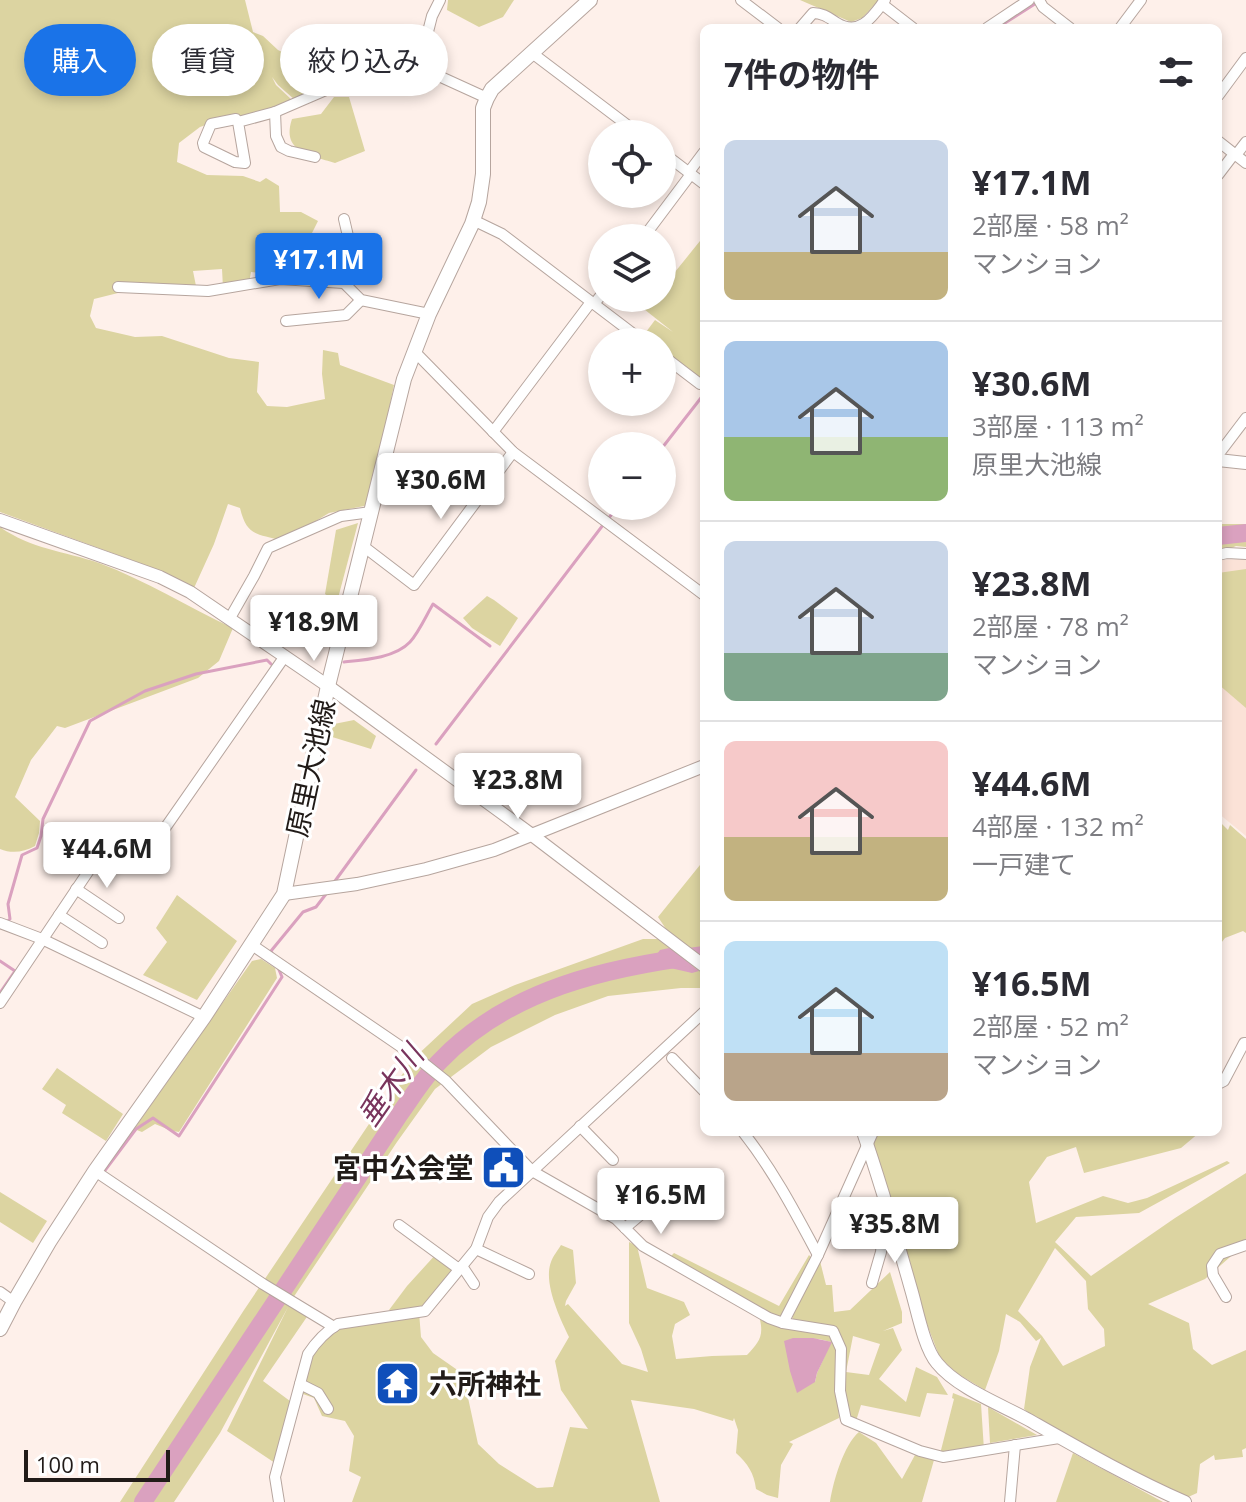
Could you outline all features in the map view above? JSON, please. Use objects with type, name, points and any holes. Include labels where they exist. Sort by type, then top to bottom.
[{"type":"main road","points":[[487,98],[492,89],[590,0]]},
{"type":"main road","name":"原里大池線","points":[[0,1329],[49,1242],[95,1171],[204,1017],[284,894],[328,686],[404,379],[479,202],[483,174],[483,116],[487,98]]},
{"type":"street","points":[[430,24],[440,0]]},
{"type":"street","points":[[741,0],[773,24]]},
{"type":"street","points":[[993,24],[1029,0]]},
{"type":"street","points":[[1039,0],[1045,9],[1065,24]]},
{"type":"street","points":[[1123,24],[1141,0]]},
{"type":"street","points":[[865,24],[883,2],[908,24]]},
{"type":"street","points":[[803,24],[813,13],[821,13],[838,24]]},
{"type":"street","points":[[532,53],[621,120]]},
{"type":"street","points":[[1222,91],[1246,58]]},
{"type":"street","points":[[448,80],[487,98]]},
{"type":"street","points":[[238,122],[245,163],[235,162],[204,147],[211,124],[236,119],[238,122],[275,112],[312,96]]},
{"type":"street","points":[[275,112],[276,136],[281,147],[315,157]]},
{"type":"street","points":[[1222,170],[1246,142]]},
{"type":"street","points":[[1222,144],[1246,163]]},
{"type":"street","points":[[653,224],[700,158]]},
{"type":"street","points":[[676,162],[700,181]]},
{"type":"street","points":[[344,219],[351,249],[344,283]]},
{"type":"street","points":[[473,220],[502,234],[588,300]]},
{"type":"street","points":[[118,287],[208,291],[280,279],[344,283],[361,300],[429,314]]},
{"type":"street","points":[[286,321],[346,315],[361,300]]},
{"type":"street","points":[[493,432],[588,308]]},
{"type":"street","points":[[604,312],[625,328]]},
{"type":"street","points":[[414,351],[513,452],[700,592]]},
{"type":"street","points":[[676,366],[700,384]]},
{"type":"street","points":[[1222,451],[1246,418]]},
{"type":"street","points":[[363,546],[414,585],[513,452]]},
{"type":"street","points":[[1222,458],[1246,463]]},
{"type":"street","points":[[230,618],[268,548],[341,516],[371,512]]},
{"type":"street","points":[[0,520],[160,577],[190,592],[328,686],[700,963]]},
{"type":"street","points":[[1222,554],[1246,554]]},
{"type":"street","points":[[0,1003],[106,845],[140,864],[285,656]]},
{"type":"street","points":[[284,894],[426,869],[494,850],[700,768]]},
{"type":"street","points":[[76,889],[119,918]]},
{"type":"street","points":[[59,915],[102,943]]},
{"type":"street","points":[[0,923],[42,939],[204,1017]]},
{"type":"street","points":[[252,945],[416,1057],[446,1081],[532,1171],[616,1219],[643,1246],[769,1318],[833,1331],[841,1349],[840,1391],[846,1420],[920,1451],[943,1457],[1059,1438]]},
{"type":"street","points":[[279,1502],[275,1477],[308,1354],[321,1338],[338,1324],[425,1311],[476,1249],[488,1217],[499,1202],[700,1016]]},
{"type":"street","points":[[1222,1082],[1241,1061],[1246,1043]]},
{"type":"street","points":[[672,1058],[700,1087]]},
{"type":"street","points":[[580,1126],[613,1160]]},
{"type":"street","points":[[746,1136],[782,1188],[818,1255]]},
{"type":"street","points":[[783,1323],[818,1255],[868,1136]]},
{"type":"street","points":[[868,1136],[926,1340],[936,1362],[955,1379],[1059,1438],[1185,1502]]},
{"type":"street","points":[[95,1171],[263,1284],[334,1327]]},
{"type":"street","points":[[625,1228],[644,1212]]},
{"type":"street","points":[[399,1225],[461,1268],[474,1284]]},
{"type":"street","points":[[872,1283],[883,1233],[893,1228]]},
{"type":"street","points":[[1226,1297],[1213,1275],[1212,1266],[1220,1254],[1246,1245]]},
{"type":"street","points":[[476,1249],[529,1274]]},
{"type":"street","points":[[0,1292],[14,1302]]},
{"type":"street","points":[[300,1384],[318,1393],[328,1409]]},
{"type":"street","points":[[1010,1502],[1015,1445]]},
{"type":"shaded area","points":[[0,0],[245,0],[251,24],[152,24],[152,96],[264,96],[264,37],[280,51],[280,87],[272,77],[280,89],[280,96],[288,96],[293,101],[275,112],[200,127],[179,143],[177,162],[207,175],[243,176],[260,182],[266,178],[279,186],[280,212],[301,212],[318,221],[310,237],[315,260],[335,270],[340,259],[346,258],[343,278],[251,272],[249,284],[223,288],[222,269],[193,271],[197,291],[142,287],[94,299],[90,316],[96,328],[135,337],[162,336],[229,358],[259,362],[257,392],[267,406],[287,407],[325,399],[323,350],[338,353],[340,365],[394,385],[369,505],[329,513],[283,541],[254,532],[246,524],[240,508],[228,504],[194,588],[145,565],[0,512]]},
{"type":"shaded area","points":[[448,0],[514,0],[503,17],[479,27],[447,10]]},
{"type":"shaded area","points":[[800,0],[879,0],[862,18],[851,22]]},
{"type":"shaded area","points":[[334,97],[349,97],[365,151],[335,163],[300,150],[291,139],[290,130],[292,119],[321,114]]},
{"type":"shaded area","points":[[700,241],[700,384],[676,364],[676,328],[668,328],[648,312],[676,312],[676,271]]},
{"type":"shaded area","points":[[655,320],[667,328],[649,328]]},
{"type":"shaded area","points":[[358,523],[337,602],[325,594],[336,530]]},
{"type":"shaded area","points":[[1222,524],[1246,524],[1246,547],[1236,546],[1222,552]]},
{"type":"shaded area","points":[[0,527],[36,545],[116,570],[233,628],[219,661],[198,678],[65,728],[57,726],[31,760],[15,797],[40,821],[35,846],[18,852],[0,849]]},
{"type":"shaded area","points":[[1246,559],[1246,836],[1222,816],[1222,560]]},
{"type":"shaded area","points":[[1246,569],[1246,708],[1222,687],[1222,572]]},
{"type":"shaded area","points":[[487,596],[518,618],[500,646],[472,628],[463,618]]},
{"type":"shaded area","points":[[354,720],[376,736],[371,749],[329,736],[329,725]]},
{"type":"shaded area","points":[[1222,824],[1228,830],[1230,825],[1246,839],[1246,933],[1243,931],[1222,942]]},
{"type":"shaded area","points":[[700,865],[700,988],[608,996],[555,1015],[491,1047],[435,1089],[397,1142],[293,1298],[313,1308],[263,1381],[294,1404],[275,1463],[227,1431],[288,1307],[220,1433],[174,1502],[120,1502],[412,1060],[472,1004],[515,985],[643,939],[677,939],[670,935],[658,917]]},
{"type":"shaded area","points":[[177,895],[237,941],[197,1000],[143,975],[167,942],[156,928]]},
{"type":"shaded area","points":[[669,948],[699,971],[692,973],[666,967],[631,972],[630,967],[650,964],[660,950]]},
{"type":"shaded area","points":[[261,959],[275,968],[277,978],[179,1132],[155,1124],[142,1132],[134,1129],[252,961]]},
{"type":"shaded area","points":[[57,1068],[123,1114],[106,1141],[62,1113],[66,1105],[42,1089]]},
{"type":"shaded area","points":[[876,1136],[1195,1136],[1181,1148],[1084,1173],[1076,1147],[1047,1157],[1029,1182],[1036,1223],[1103,1196],[1128,1203],[1147,1198],[1227,1161],[1230,1163],[1139,1213],[1076,1217],[1055,1242],[1091,1276],[1246,1173],[1246,1243],[1205,1279],[1148,1304],[1189,1323],[1193,1349],[1212,1365],[1246,1350],[1246,1448],[1242,1450],[1243,1457],[1215,1460],[1214,1455],[1200,1464],[1197,1493],[1186,1498],[1101,1456],[1024,1409],[1030,1367],[1041,1338],[1036,1341],[1020,1322],[1006,1314],[999,1351],[985,1390],[958,1374],[940,1358],[872,1145]],"holes":[[[1055,1248],[1086,1281],[1088,1309],[1104,1329],[1105,1346],[1063,1366],[1042,1336],[1018,1311]]]},
{"type":"shaded area","points":[[0,1192],[47,1221],[33,1243],[0,1222]]},
{"type":"shaded area","points":[[629,1242],[637,1246],[647,1288],[684,1302],[690,1315],[675,1324],[672,1336],[676,1359],[747,1355],[759,1339],[760,1320],[794,1322],[791,1313],[820,1261],[826,1285],[832,1285],[834,1312],[850,1310],[890,1272],[902,1312],[902,1323],[883,1331],[893,1328],[902,1350],[879,1379],[906,1402],[916,1367],[937,1377],[948,1395],[927,1393],[920,1417],[861,1405],[856,1421],[848,1418],[837,1389],[839,1418],[789,1442],[793,1444],[781,1465],[778,1498],[756,1489],[750,1469],[736,1453],[738,1430],[734,1418],[733,1421],[694,1409],[631,1400],[660,1502],[352,1502],[361,1477],[349,1471],[354,1436],[345,1421],[322,1416],[314,1398],[303,1394],[310,1356],[338,1324],[395,1313],[389,1310],[437,1253],[458,1269],[419,1312],[421,1337],[433,1353],[466,1376],[478,1444],[499,1464],[537,1488],[553,1487],[570,1427],[588,1429],[561,1390],[555,1361],[569,1337],[549,1280],[551,1262],[561,1245],[573,1250],[576,1283],[565,1306],[568,1304],[622,1364],[648,1372],[629,1323]],"holes":[[[853,1336],[880,1344],[869,1375],[846,1372]],[[793,1338],[831,1342],[815,1382]]]},
{"type":"shaded area","points":[[674,1253],[779,1306],[809,1255],[813,1259],[781,1322],[667,1260]]},
{"type":"shaded area","points":[[793,1338],[832,1342],[815,1382],[797,1393],[784,1341]]},
{"type":"shaded area","points":[[953,1393],[981,1404],[984,1450],[940,1454]]},
{"type":"shaded area","points":[[988,1407],[1037,1435],[990,1443]]},
{"type":"shaded area","points":[[859,1432],[876,1443],[902,1479],[915,1455],[934,1460],[922,1502],[830,1502],[844,1454]]},
{"type":"shaded area","points":[[1073,1453],[1163,1502],[1056,1502]]},
{"type":"waterway","points":[[1003,24],[1038,2]]},
{"type":"waterway","points":[[674,432],[700,399]]},
{"type":"waterway","points":[[436,744],[603,525]]},
{"type":"waterway","name":"垂木川","points":[[1222,536],[1246,533]]},
{"type":"waterway","points":[[344,662],[379,657],[404,647],[416,634],[433,604],[490,646]]},
{"type":"waterway","points":[[0,928],[10,919],[8,904],[22,855],[37,848],[43,819],[90,721],[145,691],[196,674],[267,660],[271,664]]},
{"type":"waterway","points":[[335,881],[416,770]]},
{"type":"waterway","points":[[273,955],[271,951],[303,912],[316,907],[326,894]]},
{"type":"waterway","name":"垂木川","points":[[143,1502],[399,1115],[440,1061],[467,1036],[529,999],[596,975],[700,956]]},
{"type":"waterway","points":[[0,961],[15,971],[0,993]]},
{"type":"waterway","points":[[103,1173],[136,1129],[153,1118],[179,1136],[282,977],[277,965]]},
{"type":"place","name":"宮中公会堂","points":[[504,1168]]},
{"type":"place","name":"六所神社","points":[[398,1384]]}]
